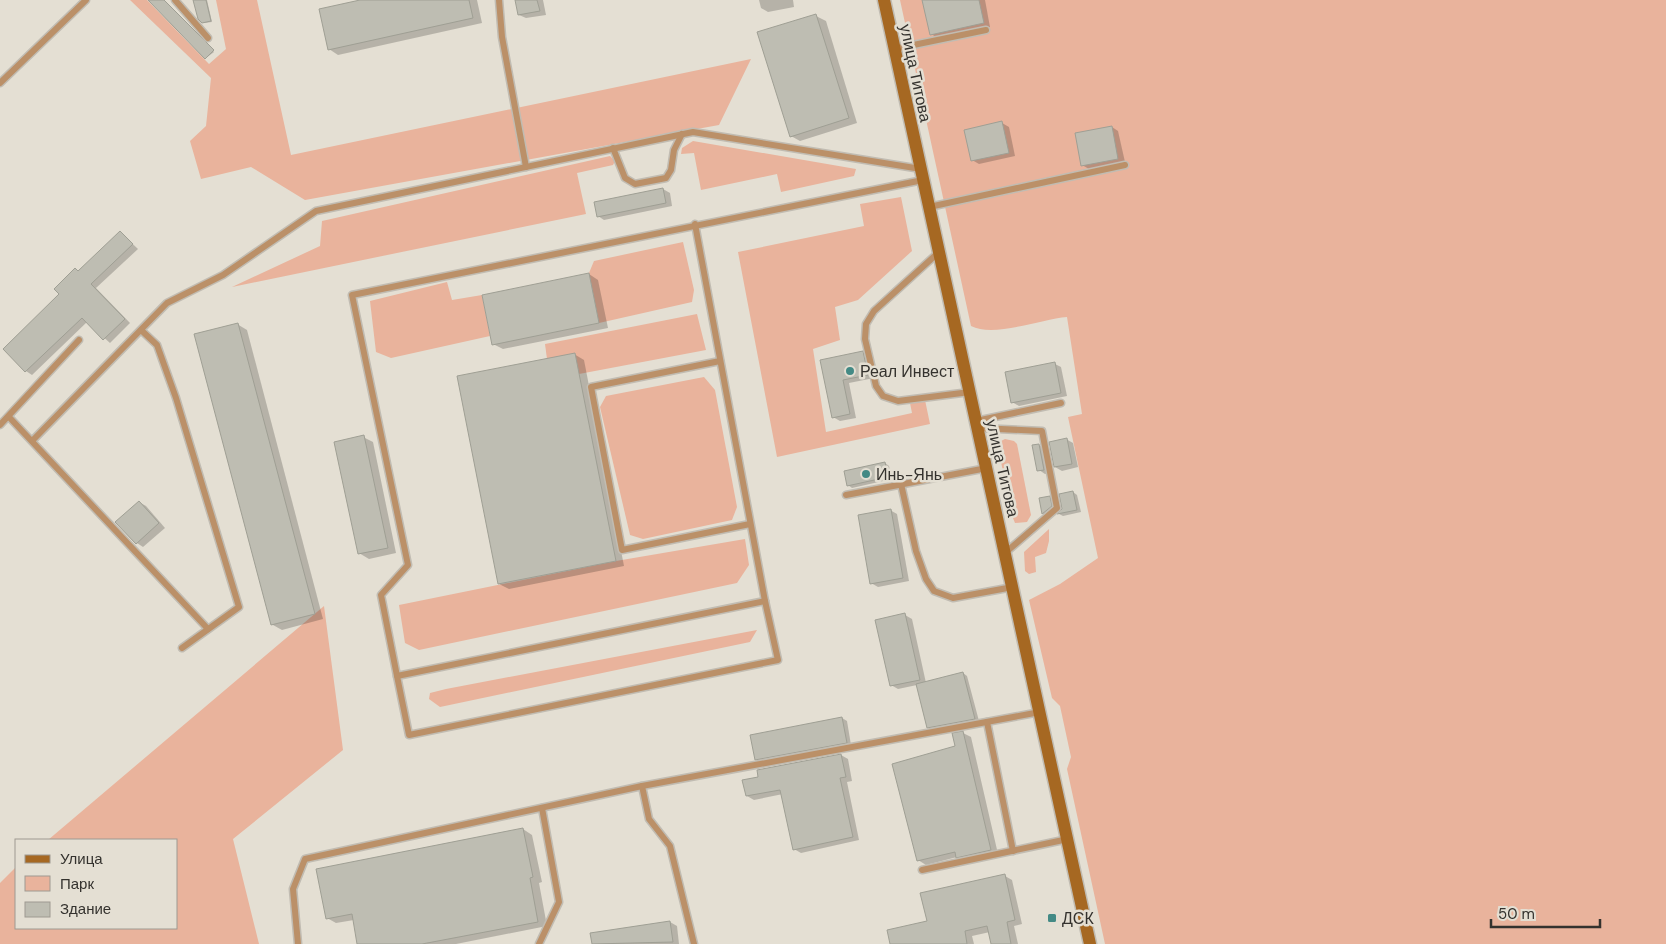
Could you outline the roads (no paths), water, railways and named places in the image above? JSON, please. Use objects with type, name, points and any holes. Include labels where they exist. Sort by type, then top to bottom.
[{"type":"main road","name":"улица Титова","points":[[884,0],[1090,944]]},
{"type":"lane","points":[[0,83],[86,0]]},
{"type":"lane","points":[[175,0],[208,38]]},
{"type":"lane","points":[[499,0],[502,37],[526,167]]},
{"type":"lane","points":[[894,49],[986,30]]},
{"type":"lane","points":[[33,440],[167,303],[222,275],[316,211],[693,132],[922,175]]},
{"type":"lane","points":[[613,148],[625,178],[635,184],[666,178],[671,170],[674,150],[682,134]]},
{"type":"lane","points":[[929,207],[1125,165]]},
{"type":"lane","points":[[695,224],[750,524],[778,660],[409,735],[380,595],[408,565],[352,294],[695,224],[922,175]]},
{"type":"lane","points":[[939,252],[874,310],[866,324],[865,339],[876,386],[883,396],[898,401],[970,392]]},
{"type":"lane","points":[[141,330],[157,345],[176,398],[239,607],[182,648]]},
{"type":"lane","points":[[0,425],[79,340]]},
{"type":"lane","points":[[720,362],[591,387],[622,550],[750,524]]},
{"type":"lane","points":[[977,424],[1061,403]]},
{"type":"lane","points":[[8,417],[33,440],[208,629]]},
{"type":"lane","points":[[977,424],[1042,431],[1057,508],[1005,553]]},
{"type":"lane","points":[[846,495],[987,468]]},
{"type":"lane","points":[[901,484],[916,551],[926,579],[934,591],[952,598],[1013,587]]},
{"type":"lane","points":[[397,676],[765,601]]},
{"type":"lane","points":[[298,944],[293,890],[305,859],[642,786],[1040,712]]},
{"type":"lane","points":[[987,722],[1013,851]]},
{"type":"lane","points":[[642,786],[649,819],[670,846],[694,944]]},
{"type":"lane","points":[[539,944],[559,902],[542,808]]},
{"type":"lane","points":[[922,870],[1068,839]]},
{"type":"place","name":"Реал Инвест","points":[[850,371]]},
{"type":"place","name":"Инь-Янь","points":[[866,474]]},
{"type":"place","name":"ДСК","points":[[1052,918]]}]
